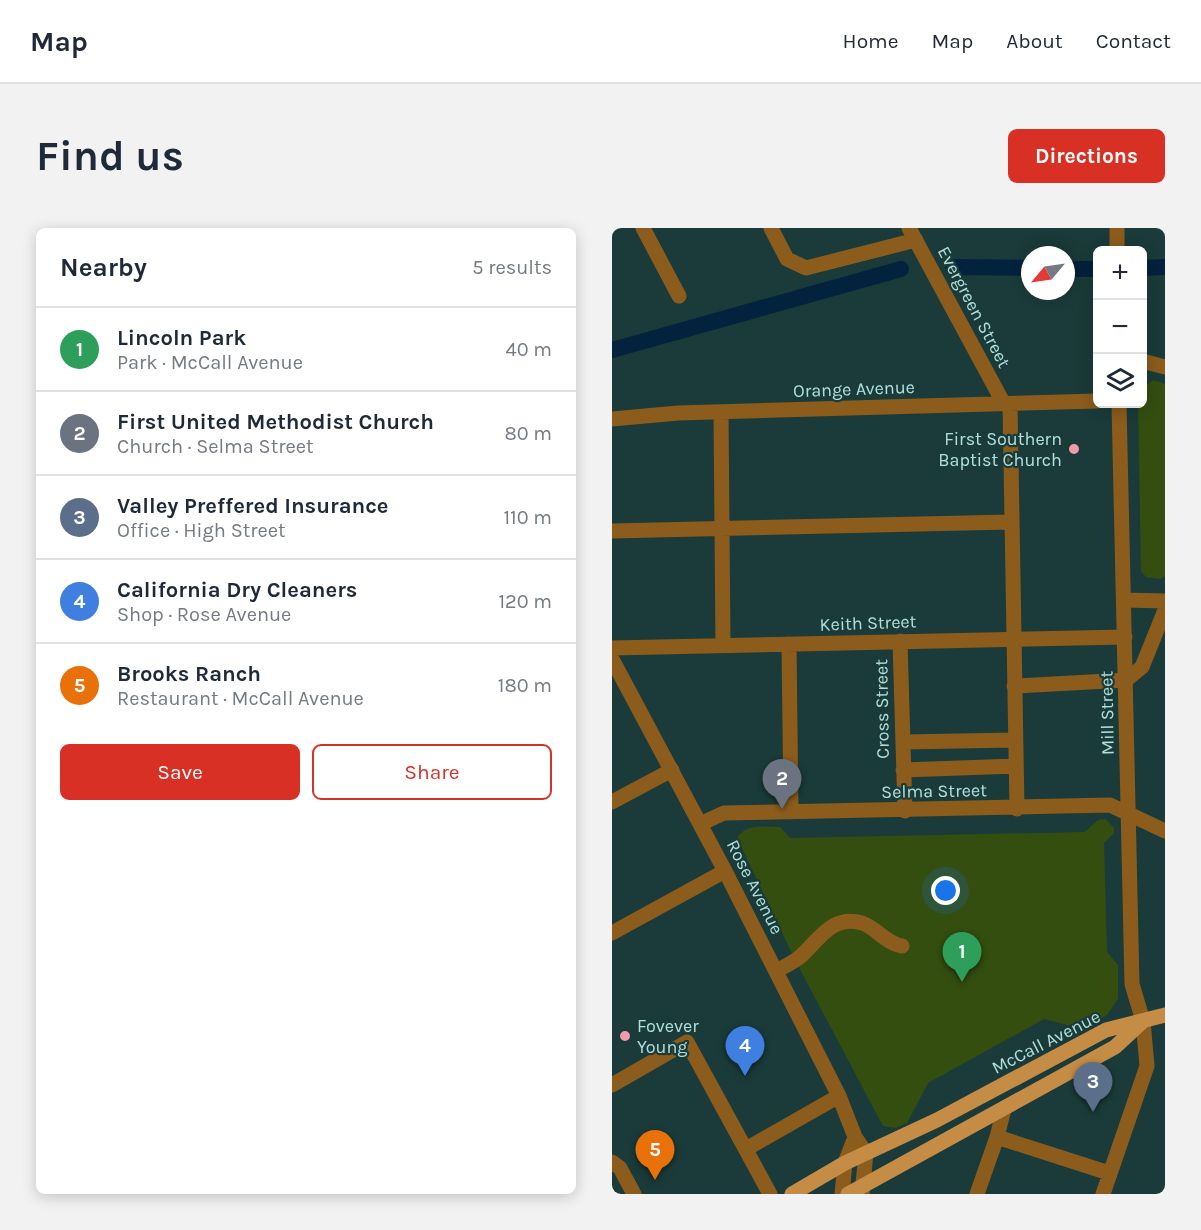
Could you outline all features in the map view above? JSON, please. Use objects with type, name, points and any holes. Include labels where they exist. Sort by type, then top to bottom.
[{"type":"main road","points":[[1143,1021],[1165,1015]]},
{"type":"main road","name":"McCall Avenue","points":[[848,1194],[863,1190],[1115,1047],[1143,1021]]},
{"type":"main road","name":"McCall Avenue","points":[[792,1194],[845,1163],[937,1120],[1106,1030],[1143,1021]]},
{"type":"street","points":[[643,228],[679,296]]},
{"type":"street","points":[[771,228],[787,259],[806,268],[913,234]]},
{"type":"street","points":[[1117,228],[1117,246]]},
{"type":"street","name":"Evergreen Street","points":[[913,234],[1007,404]]},
{"type":"street","points":[[1147,362],[1165,368]]},
{"type":"street","name":"Orange Avenue","points":[[612,419],[721,412],[1093,401]]},
{"type":"street","points":[[1007,404],[1017,809]]},
{"type":"street","name":"Mill Street","points":[[1103,1194],[1147,1066],[1143,1021],[1132,984],[1119,408]]},
{"type":"street","points":[[721,412],[723,645]]},
{"type":"street","points":[[612,531],[1010,522]]},
{"type":"street","points":[[1124,600],[1165,601]]},
{"type":"street","points":[[1014,686],[1126,680],[1142,668],[1165,610]]},
{"type":"street","name":"Keith Street","points":[[612,648],[1125,637]]},
{"type":"street","name":"Cross Street","points":[[900,641],[904,811]]},
{"type":"street","points":[[789,644],[791,812]]},
{"type":"street","name":"Rose Avenue","points":[[612,659],[616,675],[672,770],[725,871],[839,1096],[855,1137],[866,1153]]},
{"type":"street","points":[[903,742],[1015,740]]},
{"type":"street","points":[[903,770],[1016,766]]},
{"type":"street","points":[[612,802],[672,770]]},
{"type":"street","name":"Selma Street","points":[[700,824],[724,813],[1017,809],[1110,805],[1165,831]]},
{"type":"street","points":[[612,933],[725,871]]},
{"type":"street","points":[[776,971],[799,957],[825,931],[844,921],[865,924],[884,939],[902,946]]},
{"type":"street","points":[[612,1084],[687,1042],[770,1194]]},
{"type":"street","points":[[746,1149],[839,1096]]},
{"type":"street","points":[[977,1194],[997,1137],[1004,1109]]},
{"type":"street","points":[[842,1194],[845,1163],[855,1137]]},
{"type":"street","points":[[997,1137],[1109,1173]]},
{"type":"street","points":[[863,1190],[866,1153]]},
{"type":"street","points":[[612,1162],[620,1168],[634,1194]]},
{"type":"green space","points":[[1153,380],[1165,384],[1165,576],[1161,579],[1146,577],[1141,571],[1138,408],[1147,408],[1147,385]]},
{"type":"green space","points":[[1106,819],[1114,828],[1114,833],[1104,843],[1107,952],[1118,965],[1118,999],[1107,1015],[1083,1029],[1044,1019],[928,1083],[907,1123],[895,1128],[883,1126],[795,960],[737,838],[745,830],[762,827],[780,827],[790,838],[1085,832],[1098,820]]},
{"type":"waterway","points":[[953,267],[1021,268]]},
{"type":"waterway","points":[[1147,268],[1165,267]]},
{"type":"waterway","points":[[612,350],[901,269]]},
{"type":"waterway","points":[[1075,269],[1093,269]]},
{"type":"place","name":"First Southern Baptist Church","points":[[1074,449]]},
{"type":"place","name":"First United Methodist Church","points":[[782,809]]},
{"type":"place","name":"Lincoln Park","points":[[962,982]]},
{"type":"place","name":"Fovever Young","points":[[625,1036]]},
{"type":"place","name":"California Dry Cleaners","points":[[745,1076]]},
{"type":"place","name":"Valley Preffered Insurance","points":[[1093,1112]]},
{"type":"place","name":"Brooks Ranch","points":[[655,1180]]}]
